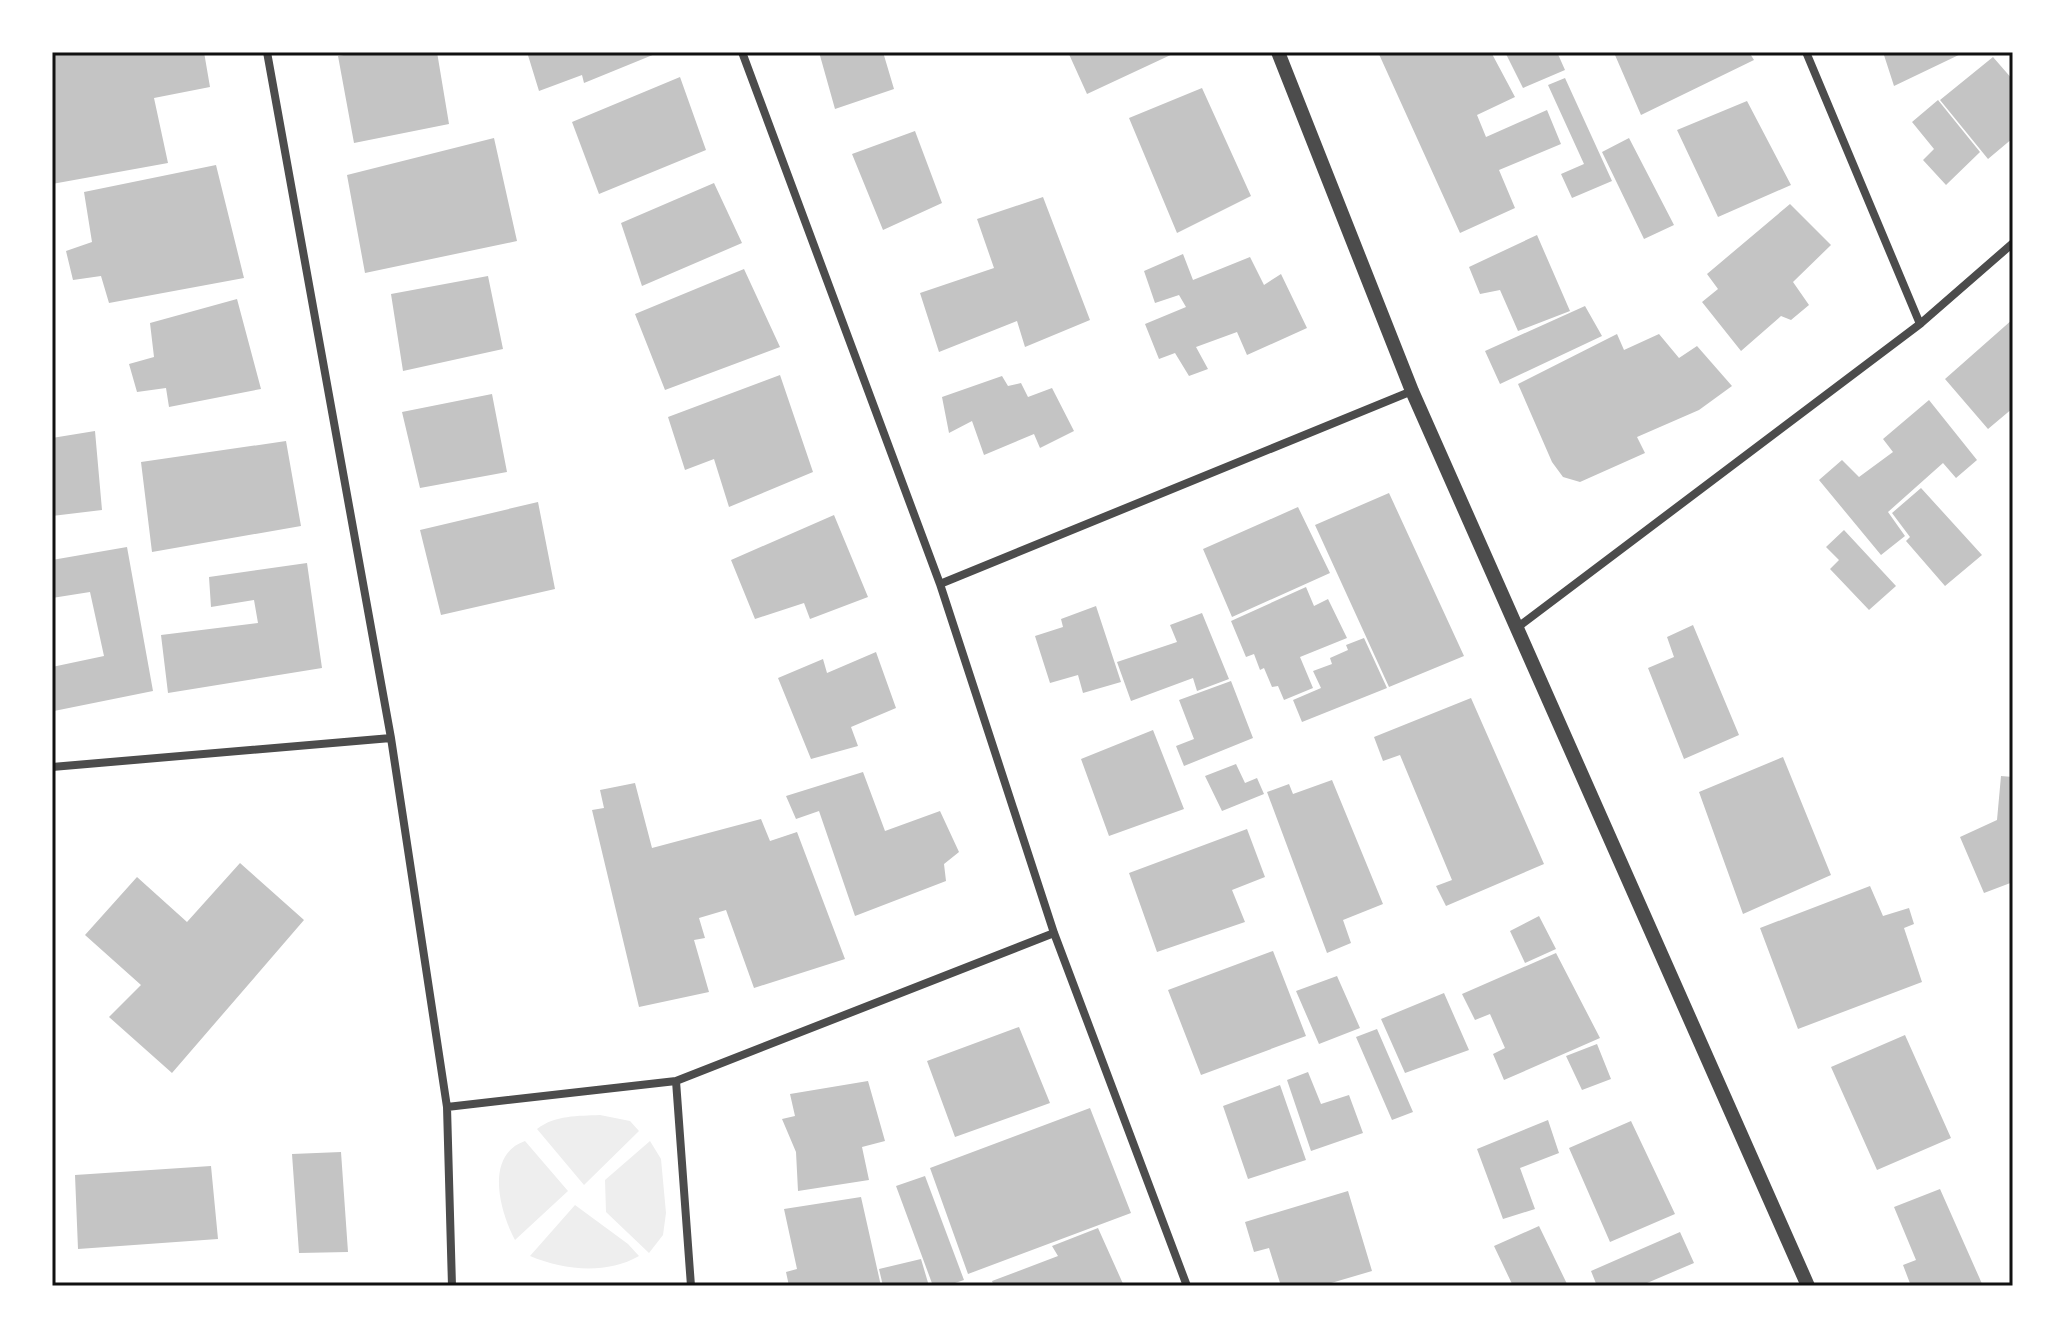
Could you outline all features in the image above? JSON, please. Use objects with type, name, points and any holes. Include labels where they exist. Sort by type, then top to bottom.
[{"type":"street","points":[[267,52],[391,738],[447,1107],[452,1286]]},
{"type":"street","points":[[742,52],[940,584],[1054,933],[1187,1286]]},
{"type":"street","points":[[1278,52],[1412,391],[1808,1286]]},
{"type":"street","points":[[1806,52],[1920,324]]},
{"type":"street","points":[[1518,627],[1920,324],[2013,243]]},
{"type":"street","points":[[940,584],[1412,391]]},
{"type":"street","points":[[52,767],[391,738]]},
{"type":"street","points":[[447,1107],[676,1081],[1054,933]]},
{"type":"street","points":[[676,1081],[691,1286]]},
{"type":"shaded area","points":[[600,1115],[630,1121],[639,1131],[584,1185],[537,1129],[559,1119]]},
{"type":"shaded area","points":[[525,1141],[568,1191],[515,1240],[504,1215],[500,1171],[504,1158],[512,1148]]},
{"type":"shaded area","points":[[650,1141],[661,1159],[666,1213],[663,1235],[649,1253],[606,1212],[605,1180]]},
{"type":"shaded area","points":[[575,1205],[628,1244],[639,1256],[613,1266],[584,1268],[556,1265],[530,1256]]},
{"type":"building","points":[[204,52],[210,87],[154,98],[168,163],[52,184],[52,53]]},
{"type":"building","points":[[361,52],[437,52],[449,124],[354,143],[338,56]]},
{"type":"building","points":[[527,52],[660,52],[584,83],[582,75],[539,91]]},
{"type":"building","points":[[819,52],[883,52],[894,89],[835,109]]},
{"type":"building","points":[[1068,52],[1177,52],[1087,94]]},
{"type":"building","points":[[1378,52],[1491,52],[1515,97],[1477,115],[1486,137],[1547,110],[1561,144],[1499,170],[1515,208],[1460,233]]},
{"type":"building","points":[[1505,52],[1557,52],[1565,70],[1523,88]]},
{"type":"building","points":[[1620,52],[1749,52],[1754,60],[1641,115],[1615,55]]},
{"type":"building","points":[[1883,52],[1965,52],[1894,86]]},
{"type":"building","points":[[1993,57],[2013,80],[2013,138],[1988,159],[1940,100]]},
{"type":"building","points":[[680,77],[706,150],[599,194],[572,122]]},
{"type":"building","points":[[1565,78],[1612,181],[1572,198],[1561,174],[1584,164],[1548,85]]},
{"type":"building","points":[[1202,88],[1251,196],[1177,233],[1129,118]]},
{"type":"building","points":[[1938,100],[1980,152],[1946,185],[1923,160],[1934,149],[1912,122]]},
{"type":"building","points":[[1747,101],[1791,185],[1718,217],[1677,130]]},
{"type":"building","points":[[915,131],[942,203],[883,230],[852,154]]},
{"type":"building","points":[[494,138],[517,241],[365,273],[347,175]]},
{"type":"building","points":[[1629,138],[1674,225],[1644,239],[1602,152]]},
{"type":"building","points":[[216,165],[244,278],[109,303],[101,276],[73,280],[66,251],[92,242],[84,192]]},
{"type":"building","points":[[714,183],[742,243],[642,286],[621,223]]},
{"type":"building","points":[[1043,197],[1090,320],[1025,347],[1017,321],[939,352],[920,293],[994,268],[977,219]]},
{"type":"building","points":[[1790,204],[1831,245],[1793,282],[1809,305],[1791,320],[1781,316],[1741,351],[1702,302],[1718,289],[1707,274]]},
{"type":"building","points":[[1537,235],[1570,311],[1518,331],[1500,290],[1480,294],[1469,267]]},
{"type":"building","points":[[1183,254],[1193,280],[1250,257],[1264,285],[1281,274],[1307,328],[1247,355],[1237,332],[1196,347],[1208,369],[1189,376],[1175,353],[1159,359],[1145,324],[1186,307],[1179,295],[1155,303],[1144,271]]},
{"type":"building","points":[[744,269],[780,347],[665,390],[635,314]]},
{"type":"building","points":[[488,276],[503,349],[403,371],[391,294]]},
{"type":"building","points":[[237,299],[261,389],[169,407],[166,388],[137,392],[129,364],[154,357],[150,323]]},
{"type":"building","points":[[1585,306],[1602,336],[1500,384],[1485,351]]},
{"type":"building","points":[[2013,319],[2013,408],[1988,429],[1945,379]]},
{"type":"building","points":[[1617,334],[1624,350],[1659,334],[1679,358],[1697,346],[1732,386],[1699,410],[1637,437],[1645,453],[1580,482],[1563,477],[1552,462],[1518,384]]},
{"type":"building","points":[[780,375],[813,472],[729,507],[714,459],[685,470],[668,417]]},
{"type":"building","points":[[1002,376],[1008,386],[1021,383],[1028,397],[1052,388],[1074,431],[1040,448],[1034,434],[984,455],[972,421],[949,433],[942,397]]},
{"type":"building","points":[[492,394],[507,472],[420,488],[402,412]]},
{"type":"building","points":[[1929,400],[1977,460],[1956,478],[1943,463],[1888,512],[1905,536],[1881,555],[1819,480],[1842,460],[1859,477],[1893,452],[1883,439]]},
{"type":"building","points":[[95,431],[102,510],[52,516],[52,438]]},
{"type":"building","points":[[286,441],[301,526],[152,552],[141,462]]},
{"type":"building","points":[[1921,488],[1982,555],[1945,586],[1906,541],[1910,537],[1892,513]]},
{"type":"building","points":[[1389,493],[1464,656],[1389,687],[1315,525]]},
{"type":"building","points":[[538,502],[555,589],[441,615],[420,530]]},
{"type":"building","points":[[1298,507],[1330,573],[1232,617],[1203,549]]},
{"type":"building","points":[[834,515],[868,597],[810,619],[804,603],[755,619],[731,560]]},
{"type":"building","points":[[1844,530],[1896,586],[1869,610],[1830,569],[1839,560],[1826,547]]},
{"type":"building","points":[[127,547],[153,691],[54,711],[52,667],[104,656],[90,592],[52,598],[52,560]]},
{"type":"building","points":[[307,563],[322,668],[168,693],[161,635],[258,623],[254,600],[211,607],[209,577]]},
{"type":"building","points":[[1306,587],[1314,606],[1328,599],[1347,638],[1300,657],[1313,688],[1284,700],[1278,686],[1272,687],[1264,668],[1260,670],[1254,654],[1246,657],[1231,621]]},
{"type":"building","points":[[1096,606],[1121,682],[1083,693],[1078,675],[1050,683],[1035,636],[1063,627],[1061,619]]},
{"type":"building","points":[[1202,613],[1229,679],[1197,691],[1193,678],[1131,701],[1117,662],[1177,642],[1170,625]]},
{"type":"building","points":[[1693,625],[1739,735],[1684,759],[1648,668],[1674,657],[1667,637]]},
{"type":"building","points":[[1364,638],[1387,688],[1302,722],[1293,700],[1321,688],[1313,671],[1332,664],[1330,658],[1348,650],[1346,645]]},
{"type":"building","points":[[876,652],[896,708],[851,727],[858,746],[811,759],[778,678],[823,659],[827,673]]},
{"type":"building","points":[[1231,681],[1253,738],[1184,766],[1176,746],[1194,739],[1179,700]]},
{"type":"building","points":[[1471,698],[1544,864],[1446,906],[1436,886],[1452,880],[1400,755],[1383,761],[1374,737]]},
{"type":"building","points":[[1153,730],[1184,809],[1109,836],[1081,759]]},
{"type":"building","points":[[1783,757],[1831,875],[1743,914],[1699,792]]},
{"type":"building","points":[[1236,764],[1245,783],[1257,778],[1264,794],[1222,811],[1205,776]]},
{"type":"building","points":[[863,772],[885,831],[940,811],[959,852],[944,864],[946,881],[855,916],[819,811],[796,819],[786,796]]},
{"type":"building","points":[[2001,776],[2013,777],[2013,882],[1984,893],[1960,837],[1997,820]]},
{"type":"building","points":[[1332,780],[1383,904],[1343,920],[1351,943],[1327,953],[1267,792],[1289,784],[1293,794]]},
{"type":"building","points":[[635,783],[652,848],[761,819],[770,841],[797,832],[845,959],[754,988],[726,910],[699,918],[705,938],[694,940],[709,992],[639,1007],[592,810],[604,808],[600,790]]},
{"type":"building","points":[[1247,829],[1265,877],[1232,890],[1245,922],[1157,952],[1129,873]]},
{"type":"building","points":[[240,863],[304,920],[172,1073],[109,1017],[141,985],[85,935],[137,877],[187,922]]},
{"type":"building","points":[[1870,886],[1883,916],[1909,908],[1914,924],[1904,928],[1922,982],[1798,1029],[1760,928]]},
{"type":"building","points":[[1539,916],[1556,949],[1525,963],[1510,931]]},
{"type":"building","points":[[1273,951],[1306,1036],[1201,1075],[1168,990]]},
{"type":"building","points":[[1556,953],[1600,1038],[1504,1080],[1493,1054],[1505,1048],[1490,1014],[1475,1020],[1462,994]]},
{"type":"building","points":[[1337,976],[1360,1028],[1319,1044],[1296,991]]},
{"type":"building","points":[[1444,993],[1469,1050],[1405,1073],[1381,1019]]},
{"type":"building","points":[[1019,1027],[1050,1103],[955,1137],[927,1061]]},
{"type":"building","points":[[1377,1029],[1413,1112],[1392,1120],[1356,1037]]},
{"type":"building","points":[[1905,1035],[1951,1138],[1877,1170],[1831,1067]]},
{"type":"building","points":[[1597,1044],[1611,1079],[1582,1090],[1566,1056]]},
{"type":"building","points":[[1308,1072],[1321,1104],[1349,1095],[1363,1133],[1311,1151],[1287,1080]]},
{"type":"building","points":[[868,1081],[885,1141],[862,1147],[869,1180],[798,1191],[796,1152],[782,1119],[795,1116],[790,1094]]},
{"type":"building","points":[[1280,1085],[1306,1160],[1248,1179],[1223,1106]]},
{"type":"building","points":[[1090,1108],[1131,1213],[968,1274],[930,1168]]},
{"type":"building","points":[[1548,1120],[1559,1153],[1520,1168],[1535,1209],[1503,1219],[1477,1149]]},
{"type":"building","points":[[1631,1121],[1675,1214],[1610,1242],[1569,1148]]},
{"type":"building","points":[[341,1152],[348,1252],[299,1253],[292,1154]]},
{"type":"building","points":[[211,1166],[218,1239],[78,1249],[75,1175]]},
{"type":"building","points":[[925,1176],[964,1280],[946,1286],[933,1286],[896,1186]]},
{"type":"building","points":[[1940,1189],[1983,1286],[1911,1286],[1903,1265],[1916,1260],[1894,1207]]},
{"type":"building","points":[[1348,1191],[1372,1271],[1321,1286],[1281,1286],[1269,1248],[1254,1252],[1245,1222]]},
{"type":"building","points":[[861,1197],[881,1286],[789,1286],[786,1272],[797,1269],[784,1209]]},
{"type":"building","points":[[1539,1226],[1568,1286],[1513,1286],[1494,1246]]},
{"type":"building","points":[[1098,1228],[1124,1286],[994,1286],[992,1281],[1058,1256],[1052,1246]]},
{"type":"building","points":[[1680,1232],[1694,1263],[1640,1286],[1597,1286],[1591,1271]]},
{"type":"building","points":[[921,1259],[929,1286],[883,1286],[879,1269]]}]
